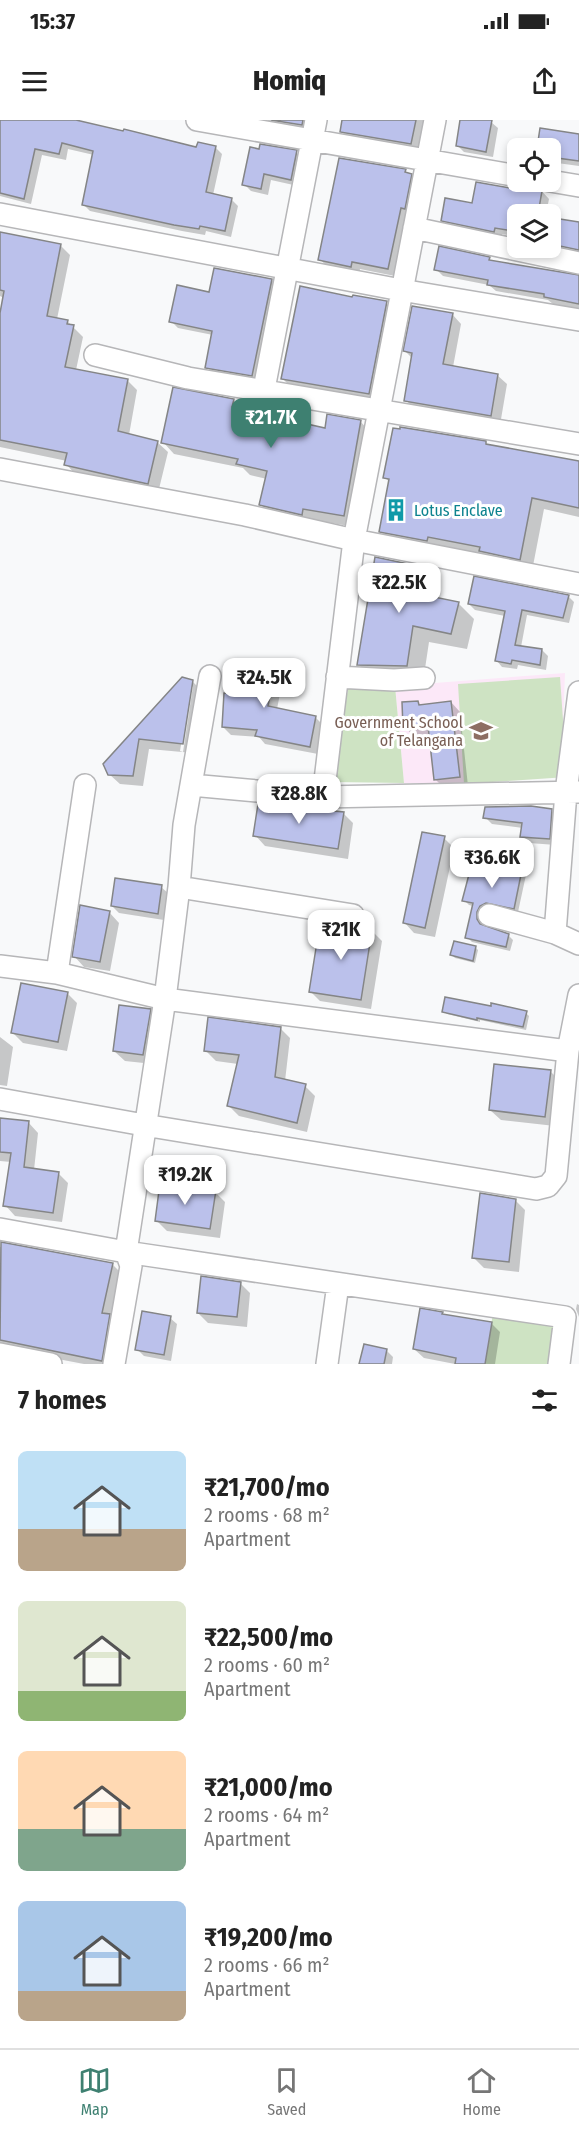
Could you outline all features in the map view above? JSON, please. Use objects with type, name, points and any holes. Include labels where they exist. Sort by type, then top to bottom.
[{"type":"street","points":[[197,120],[314,130],[426,160],[507,174]]},
{"type":"street","points":[[323,797],[354,540],[435,120]]},
{"type":"street","points":[[264,389],[314,130]]},
{"type":"street","points":[[561,183],[579,186]]},
{"type":"street","points":[[0,214],[401,290],[579,320]]},
{"type":"street","points":[[414,228],[579,263]]},
{"type":"street","points":[[95,355],[188,378],[264,389],[579,444]]},
{"type":"street","points":[[0,469],[245,515],[354,540],[579,584]]},
{"type":"street","points":[[114,1364],[131,1266],[126,1252],[165,999],[184,825],[210,676]]},
{"type":"street","points":[[337,677],[394,680],[424,678]]},
{"type":"street","points":[[555,933],[572,792],[578,703]]},
{"type":"street","points":[[57,973],[85,784]]},
{"type":"street","points":[[191,785],[323,797],[572,792]]},
{"type":"street","points":[[179,887],[353,915]]},
{"type":"street","points":[[489,915],[555,933],[579,944]]},
{"type":"street","points":[[0,966],[57,973],[165,999],[568,1052]]},
{"type":"street","points":[[0,1099],[536,1189],[548,1186],[556,1176],[568,1052],[579,995]]},
{"type":"street","points":[[0,1229],[126,1252],[564,1317],[559,1364]]},
{"type":"street","points":[[327,1364],[338,1284]]},
{"type":"street","points":[[0,1354],[51,1364]]},
{"type":"shaded area","name":"Government School of Telangana","points":[[565,673],[561,777],[474,783],[404,783],[395,686]]},
{"type":"green space","name":"Government School of Telangana","points":[[560,677],[567,777],[464,784],[458,684]]},
{"type":"green space","points":[[395,686],[404,783],[334,782],[348,688]]},
{"type":"green space","points":[[493,1313],[555,1322],[548,1364],[485,1364]]},
{"type":"building","points":[[0,120],[76,120],[196,147],[198,142],[216,146],[206,192],[232,198],[225,231],[200,226],[199,229],[174,225],[82,205],[93,151],[62,143],[59,154],[35,149],[24,199],[0,193]]},
{"type":"building","points":[[271,120],[303,120],[302,125]]},
{"type":"building","points":[[342,120],[416,120],[411,144],[340,132]]},
{"type":"building","points":[[460,120],[492,120],[486,152],[456,146]]},
{"type":"building","points":[[540,128],[579,134],[579,161],[561,159],[561,138],[538,138]]},
{"type":"building","points":[[260,144],[297,150],[291,180],[264,174],[261,189],[242,185],[250,147],[259,149]]},
{"type":"building","points":[[339,158],[406,169],[405,172],[412,174],[405,209],[401,208],[388,269],[352,262],[351,267],[318,260]]},
{"type":"building","points":[[476,182],[507,187],[507,192],[542,192],[540,204],[507,204],[507,230],[495,228],[494,232],[441,221],[445,198],[472,203]]},
{"type":"building","points":[[561,219],[579,222],[579,250],[561,246]]},
{"type":"building","points":[[0,232],[61,244],[47,316],[68,320],[67,324],[74,325],[65,367],[128,379],[118,431],[158,441],[148,484],[64,465],[67,453],[0,440],[0,313],[4,291],[0,290]]},
{"type":"building","points":[[439,246],[490,257],[489,260],[579,275],[579,304],[544,297],[544,294],[487,285],[488,280],[434,270]]},
{"type":"building","points":[[214,268],[272,279],[252,376],[205,368],[212,331],[169,322],[177,285],[209,292]]},
{"type":"building","points":[[300,286],[352,297],[353,295],[387,301],[369,394],[281,379]]},
{"type":"building","points":[[412,306],[453,313],[443,364],[498,374],[491,416],[404,401],[412,353],[403,351]]},
{"type":"building","points":[[173,387],[234,399],[232,407],[325,428],[327,414],[361,420],[344,516],[303,509],[302,515],[259,505],[267,471],[236,464],[238,459],[161,443]]},
{"type":"building","points":[[400,427],[486,441],[486,444],[579,461],[579,508],[532,498],[520,560],[479,551],[480,547],[428,537],[427,541],[379,532],[389,479],[383,478],[393,428],[400,429]]},
{"type":"building","points":[[375,557],[423,567],[419,594],[459,602],[451,634],[413,626],[407,666],[357,665]]},
{"type":"building","points":[[474,576],[569,595],[563,618],[522,610],[515,645],[542,649],[540,665],[512,660],[511,664],[495,661],[505,611],[468,604]]},
{"type":"building","points":[[239,662],[275,669],[268,706],[316,716],[310,747],[255,736],[257,730],[222,727],[224,693],[233,694]]},
{"type":"building","points":[[182,677],[193,680],[183,744],[139,739],[133,776],[108,775],[103,764]]},
{"type":"building","points":[[418,701],[419,705],[451,701],[460,777],[434,780],[428,726],[403,728],[402,702]]},
{"type":"building","points":[[258,804],[344,812],[338,849],[253,836]]},
{"type":"building","points":[[531,806],[552,809],[550,839],[520,837],[522,823],[483,818],[485,807]]},
{"type":"building","points":[[422,832],[445,836],[425,928],[403,923]]},
{"type":"building","points":[[477,844],[525,855],[514,909],[486,903],[480,906],[477,912],[480,924],[509,934],[506,947],[465,938],[473,903],[462,901]]},
{"type":"building","points":[[115,878],[162,885],[158,914],[111,906]]},
{"type":"building","points":[[80,905],[110,911],[100,962],[72,957]]},
{"type":"building","points":[[320,923],[372,930],[361,1000],[309,992]]},
{"type":"building","points":[[454,941],[476,946],[473,961],[450,955]]},
{"type":"building","points":[[21,983],[68,992],[58,1042],[11,1033]]},
{"type":"building","points":[[445,997],[491,1006],[491,1003],[527,1011],[523,1027],[442,1012]]},
{"type":"building","points":[[119,1005],[151,1009],[143,1055],[113,1051]]},
{"type":"building","points":[[208,1017],[281,1027],[275,1077],[306,1084],[297,1123],[227,1106],[239,1055],[204,1051]]},
{"type":"building","points":[[494,1064],[551,1070],[545,1117],[489,1110]]},
{"type":"building","points":[[0,1118],[29,1121],[24,1167],[59,1172],[53,1213],[3,1206],[11,1153],[0,1152]]},
{"type":"building","points":[[160,1183],[216,1190],[210,1229],[155,1221]]},
{"type":"building","points":[[480,1193],[516,1199],[509,1262],[472,1258]]},
{"type":"building","points":[[1,1242],[113,1263],[102,1313],[110,1314],[102,1361],[0,1340]]},
{"type":"building","points":[[201,1276],[241,1282],[237,1317],[197,1313]]},
{"type":"building","points":[[420,1308],[492,1322],[485,1364],[455,1364],[456,1358],[413,1349]]},
{"type":"building","points":[[142,1311],[171,1316],[164,1355],[135,1350]]},
{"type":"building","points":[[364,1344],[387,1349],[384,1364],[359,1364]]},
{"type":"place","name":"Lotus Enclave","points":[[396,510]]},
{"type":"place","name":"Government School of Telangana","points":[[481,731]]}]
